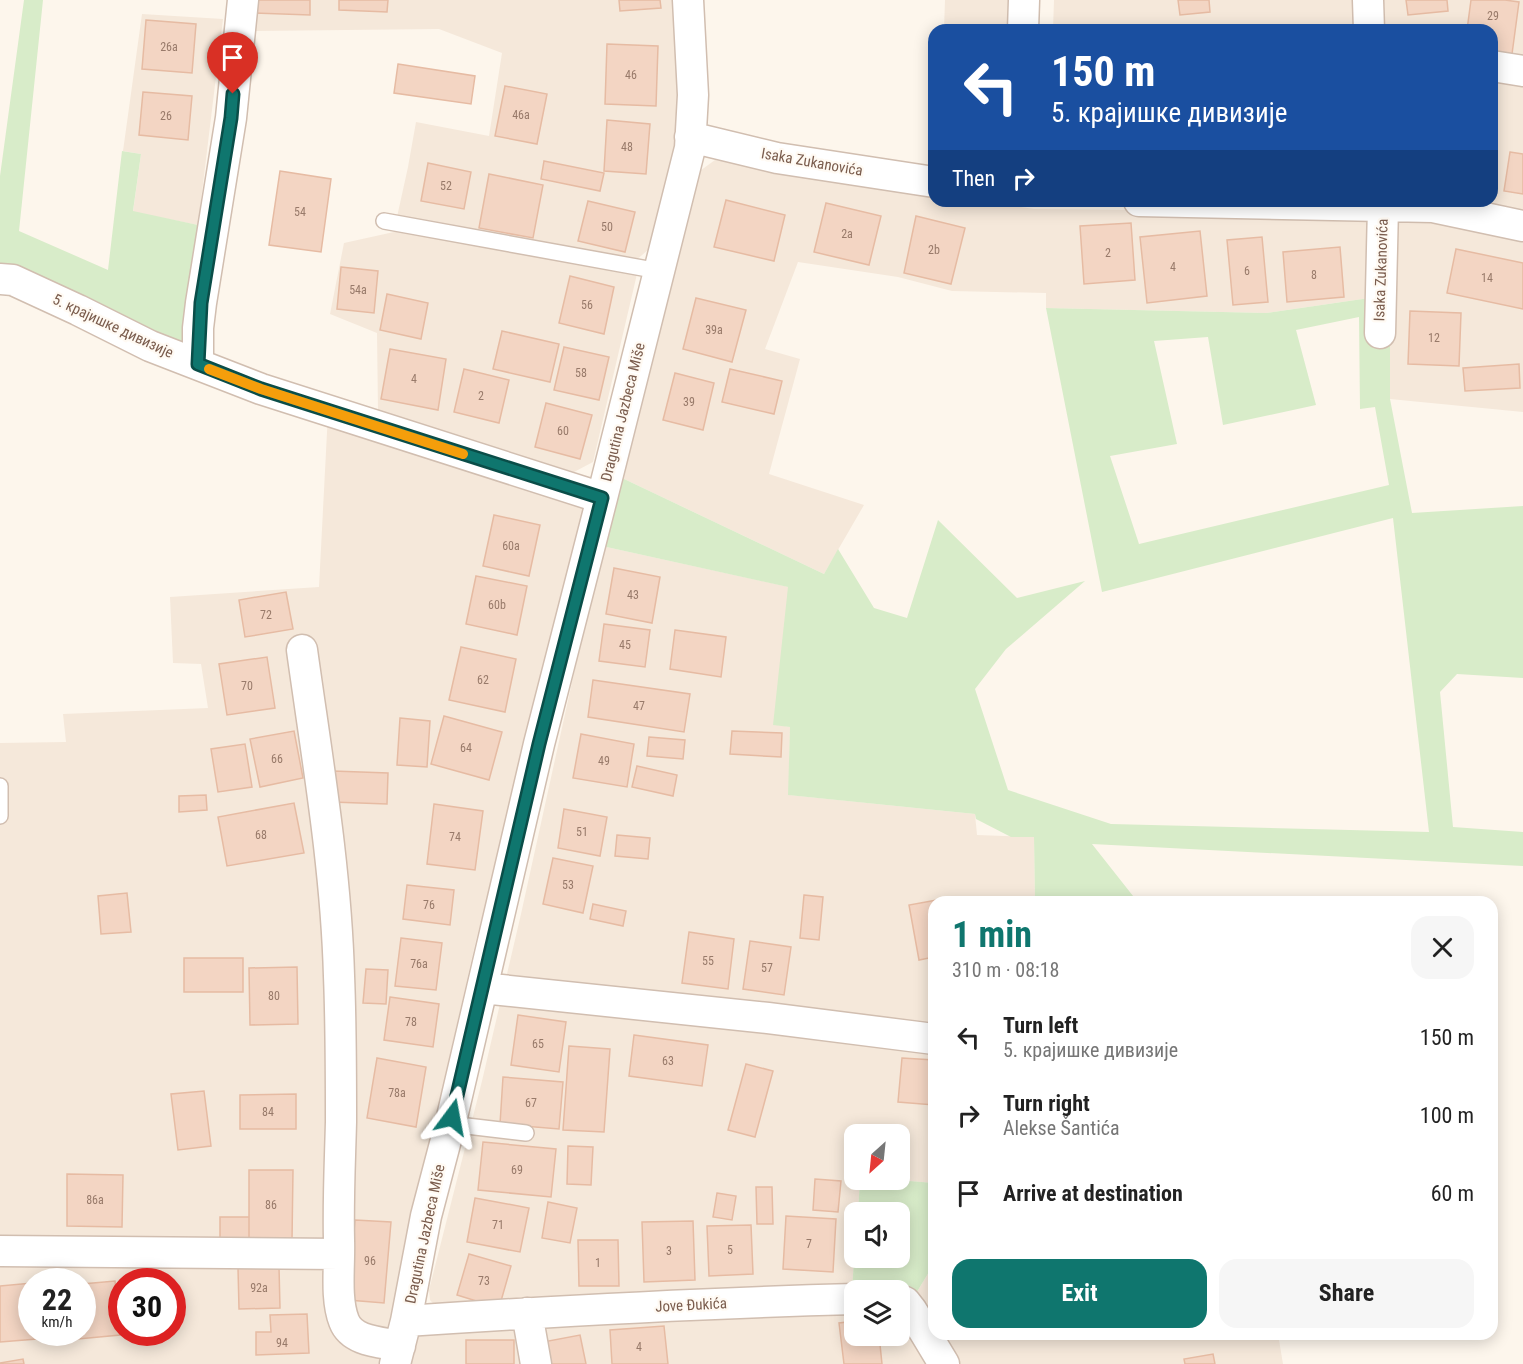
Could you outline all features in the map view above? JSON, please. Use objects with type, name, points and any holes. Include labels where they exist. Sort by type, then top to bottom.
[{"type":"street","points":[[198,364],[201,303],[231,118],[243,0]]},
{"type":"street","name":"Dragutina Jazbeca Miše","points":[[400,1344],[426,1216],[450,1124],[539,744],[690,148],[693,95],[688,0]]},
{"type":"street","points":[[1023,24],[1024,0]]},
{"type":"street","points":[[1368,0],[1369,24]]},
{"type":"street","points":[[1498,67],[1523,71]]},
{"type":"street","name":"Isaka Zukanovića","points":[[690,137],[777,158],[928,181]]},
{"type":"street","name":"Isaka Zukanovića","points":[[1378,207],[1380,333]]},
{"type":"street","name":"Isaka Zukanovića","points":[[1433,207],[1523,226]]},
{"type":"street","name":"5. крајишке дивизије","points":[[0,279],[13,280],[150,346],[261,389],[602,498]]},
{"type":"street","points":[[302,650],[338,936],[341,1075],[338,1199],[339,1292],[343,1317],[354,1335],[400,1344]]},
{"type":"street","points":[[482,988],[768,1018],[928,1038]]},
{"type":"street","points":[[0,1251],[339,1254]]},
{"type":"street","name":"Jove Đukića","points":[[400,1344],[527,1313],[735,1302],[844,1299]]},
{"type":"street","points":[[910,1308],[928,1338]]},
{"type":"street","points":[[527,1313],[536,1364]]},
{"type":"street","points":[[930,1340],[944,1364]]},
{"type":"lane","points":[[384,221],[659,271]]},
{"type":"lane","points":[[0,786],[0,816]]},
{"type":"lane","points":[[450,1124],[526,1132]]},
{"type":"shaded area","points":[[250,0],[677,0],[680,126],[655,244],[635,261],[397,217],[416,122],[489,136],[502,53],[439,29],[250,31]]},
{"type":"shaded area","points":[[945,0],[1017,0],[1016,24],[944,24]]},
{"type":"shaded area","points":[[1054,0],[1362,0],[1362,24],[1053,24]]},
{"type":"shaded area","points":[[1374,0],[1523,0],[1523,64],[1498,59],[1498,24],[1374,24]]},
{"type":"shaded area","points":[[142,14],[223,19],[198,225],[133,212],[141,154],[123,151]]},
{"type":"shaded area","points":[[1498,74],[1523,81],[1523,217],[1481,207],[1498,207]]},
{"type":"shaded area","points":[[715,160],[928,193],[928,207],[1416,215],[1523,238],[1523,412],[1390,399],[1390,295],[1266,313],[1046,308],[1046,293],[952,291],[898,277],[798,262],[765,349],[800,359],[769,474],[864,505],[824,574],[622,478],[693,176]]},
{"type":"shaded area","points":[[403,230],[637,274],[593,462],[574,472],[378,411],[377,333],[330,314],[344,243]]},
{"type":"shaded area","points":[[328,413],[470,454],[586,509],[526,754],[476,940],[417,1200],[395,1310],[380,1364],[0,1364],[0,743],[66,742],[63,714],[208,708],[201,664],[173,663],[170,597],[319,587]]},
{"type":"shaded area","points":[[602,546],[798,589],[774,724],[790,727],[789,795],[975,814],[977,835],[1034,837],[1035,896],[928,896],[928,1183],[910,1181],[910,1124],[844,1124],[844,1190],[859,1190],[859,1202],[844,1202],[844,1268],[853,1268],[853,1280],[844,1280],[844,1288],[438,1309],[430,1300],[429,1290],[482,1081]]},
{"type":"shaded area","points":[[928,1274],[928,1318],[915,1295]]},
{"type":"shaded area","points":[[844,1305],[844,1346],[910,1346],[910,1333],[928,1364],[408,1364],[415,1337],[420,1333]]},
{"type":"shaded area","points":[[941,1340],[1279,1340],[1283,1364],[956,1364]]},
{"type":"green space","points":[[24,0],[43,0],[19,231],[108,270],[122,151],[141,154],[133,211],[198,225],[185,358],[0,285],[0,176]]},
{"type":"green space","points":[[1390,295],[1390,399],[1412,513],[1523,506],[1523,678],[1457,674],[1440,692],[1453,827],[1523,832],[1523,866],[1092,844],[1133,896],[1035,896],[1034,837],[1011,837],[976,819],[975,814],[788,795],[790,727],[773,725],[788,587],[602,546],[622,478],[824,574],[838,549],[874,608],[907,618],[938,520],[1017,598],[1085,581],[1006,649],[975,689],[1008,790],[1111,824],[1429,832],[1393,518],[1102,592],[1046,308],[1266,313]],"holes":[[[1359,317],[1360,409],[1375,407],[1389,485],[1139,544],[1110,456],[1177,444],[1154,341],[1208,337],[1223,425],[1316,405],[1296,330]]]},
{"type":"green space","points":[[910,1181],[928,1183],[928,1274],[915,1295],[910,1292],[910,1280],[853,1280],[853,1268],[910,1268],[910,1202],[859,1202],[859,1190],[910,1190]]},
{"type":"building","points":[[253,0],[310,0],[310,15],[253,13]]},
{"type":"building","points":[[339,0],[388,0],[387,12],[339,10]]},
{"type":"building","points":[[619,0],[660,0],[661,8],[620,11]]},
{"type":"building","points":[[1178,0],[1209,0],[1210,12],[1180,15]]},
{"type":"building","points":[[1406,0],[1447,0],[1448,11],[1408,15]]},
{"type":"building","points":[[1471,0],[1519,2],[1512,54],[1498,52],[1498,24],[1468,24]]},
{"type":"building","points":[[146,20],[196,24],[192,73],[142,69]]},
{"type":"building","points":[[607,44],[658,46],[656,106],[605,104]]},
{"type":"building","points":[[398,64],[475,76],[471,104],[394,93]]},
{"type":"building","points":[[505,86],[547,94],[537,144],[495,136]]},
{"type":"building","points":[[143,92],[192,96],[188,140],[139,135]]},
{"type":"building","points":[[607,120],[650,124],[646,174],[604,171]]},
{"type":"building","points":[[1510,152],[1523,154],[1523,194],[1504,191]]},
{"type":"building","points":[[544,161],[604,173],[600,191],[541,179]]},
{"type":"building","points":[[428,163],[471,172],[464,209],[421,201]]},
{"type":"building","points":[[280,171],[331,179],[321,252],[269,245]]},
{"type":"building","points":[[489,174],[543,185],[533,238],[479,228]]},
{"type":"building","points":[[726,200],[785,215],[774,261],[714,247]]},
{"type":"building","points":[[588,201],[635,212],[625,252],[578,241]]},
{"type":"building","points":[[826,203],[881,216],[869,265],[814,252]]},
{"type":"building","points":[[916,216],[965,228],[951,284],[904,273]]},
{"type":"building","points":[[1131,223],[1135,280],[1084,284],[1080,226]]},
{"type":"building","points":[[1200,231],[1207,296],[1147,303],[1140,237]]},
{"type":"building","points":[[1262,237],[1268,302],[1233,305],[1227,240]]},
{"type":"building","points":[[1340,247],[1344,297],[1287,302],[1283,252]]},
{"type":"building","points":[[1456,249],[1523,263],[1523,309],[1447,293]]},
{"type":"building","points":[[341,267],[378,271],[374,313],[337,309]]},
{"type":"building","points":[[570,276],[614,287],[604,334],[559,323]]},
{"type":"building","points":[[387,294],[428,303],[421,339],[380,330]]},
{"type":"building","points":[[696,298],[746,310],[732,362],[683,349]]},
{"type":"building","points":[[1410,311],[1461,313],[1459,366],[1408,364]]},
{"type":"building","points":[[502,331],[559,344],[550,382],[493,369]]},
{"type":"building","points":[[564,347],[609,357],[599,400],[554,390]]},
{"type":"building","points":[[390,349],[446,359],[438,410],[381,399]]},
{"type":"building","points":[[1519,364],[1520,388],[1465,391],[1463,368]]},
{"type":"building","points":[[464,369],[509,380],[499,423],[454,412]]},
{"type":"building","points":[[730,369],[782,381],[774,414],[722,402]]},
{"type":"building","points":[[675,373],[714,383],[703,430],[663,420]]},
{"type":"building","points":[[546,403],[592,415],[580,459],[535,447]]},
{"type":"building","points":[[494,515],[540,525],[529,576],[483,566]]},
{"type":"building","points":[[614,568],[660,577],[652,623],[606,614]]},
{"type":"building","points":[[476,576],[527,586],[517,635],[466,624]]},
{"type":"building","points":[[286,592],[293,629],[245,637],[239,600]]},
{"type":"building","points":[[604,624],[650,630],[645,667],[599,661]]},
{"type":"building","points":[[675,630],[726,637],[721,677],[670,669]]},
{"type":"building","points":[[461,647],[516,659],[505,712],[449,700]]},
{"type":"building","points":[[267,657],[275,708],[227,715],[219,664]]},
{"type":"building","points":[[593,680],[690,694],[684,732],[588,717]]},
{"type":"building","points":[[444,716],[502,732],[489,780],[431,764]]},
{"type":"building","points":[[400,718],[430,721],[427,767],[397,765]]},
{"type":"building","points":[[294,731],[303,778],[260,787],[250,739]]},
{"type":"building","points":[[732,731],[782,733],[781,757],[730,754]]},
{"type":"building","points":[[581,734],[634,744],[627,787],[573,778]]},
{"type":"building","points":[[649,737],[685,740],[683,759],[647,756]]},
{"type":"building","points":[[245,744],[252,787],[218,792],[211,749]]},
{"type":"building","points":[[637,766],[677,775],[673,796],[632,787]]},
{"type":"building","points":[[333,771],[388,773],[387,804],[332,802]]},
{"type":"building","points":[[206,795],[207,810],[179,812],[179,796]]},
{"type":"building","points":[[294,803],[304,853],[227,866],[218,817]]},
{"type":"building","points":[[434,804],[483,811],[475,870],[427,864]]},
{"type":"building","points":[[564,809],[607,817],[600,856],[558,848]]},
{"type":"building","points":[[617,835],[650,838],[648,859],[615,856]]},
{"type":"building","points":[[553,858],[593,866],[583,913],[543,904]]},
{"type":"building","points":[[407,885],[454,890],[450,925],[403,919]]},
{"type":"building","points":[[127,893],[131,932],[101,934],[98,896]]},
{"type":"building","points":[[804,895],[823,897],[819,940],[800,938]]},
{"type":"building","points":[[928,902],[928,958],[919,960],[909,905]]},
{"type":"building","points":[[593,904],[626,911],[623,926],[590,919]]},
{"type":"building","points":[[689,932],[734,939],[728,989],[682,983]]},
{"type":"building","points":[[401,938],[442,943],[436,990],[395,986]]},
{"type":"building","points":[[750,941],[791,947],[784,995],[743,989]]},
{"type":"building","points":[[184,958],[243,958],[243,992],[184,992]]},
{"type":"building","points":[[297,967],[298,1024],[250,1025],[249,968]]},
{"type":"building","points":[[366,969],[388,970],[386,1004],[363,1003]]},
{"type":"building","points":[[390,997],[439,1004],[433,1047],[384,1040]]},
{"type":"building","points":[[518,1015],[566,1022],[559,1072],[511,1065]]},
{"type":"building","points":[[634,1035],[708,1045],[702,1086],[629,1076]]},
{"type":"building","points":[[569,1046],[610,1049],[604,1132],[563,1130]]},
{"type":"building","points":[[377,1058],[426,1067],[416,1127],[367,1118]]},
{"type":"building","points":[[902,1058],[928,1060],[928,1104],[898,1102]]},
{"type":"building","points":[[746,1064],[773,1071],[755,1137],[728,1130]]},
{"type":"building","points":[[503,1077],[563,1082],[559,1129],[500,1124]]},
{"type":"building","points":[[204,1091],[211,1146],[178,1150],[171,1094]]},
{"type":"building","points":[[296,1094],[296,1129],[240,1129],[240,1095]]},
{"type":"building","points":[[483,1142],[556,1149],[551,1197],[478,1190]]},
{"type":"building","points":[[568,1146],[593,1147],[591,1185],[567,1184]]},
{"type":"building","points":[[249,1170],[293,1170],[292,1241],[249,1241]]},
{"type":"building","points":[[67,1174],[123,1175],[122,1227],[67,1226]]},
{"type":"building","points":[[815,1179],[841,1181],[838,1212],[813,1210]]},
{"type":"building","points":[[756,1187],[772,1187],[773,1224],[757,1224]]},
{"type":"building","points":[[717,1193],[736,1196],[732,1220],[713,1217]]},
{"type":"building","points":[[475,1198],[529,1208],[520,1252],[467,1242]]},
{"type":"building","points":[[548,1202],[577,1208],[570,1243],[542,1238]]},
{"type":"building","points":[[786,1216],[836,1219],[833,1272],[783,1269]]},
{"type":"building","points":[[220,1217],[249,1217],[249,1241],[220,1241]]},
{"type":"building","points":[[355,1220],[391,1222],[384,1303],[348,1300]]},
{"type":"building","points":[[693,1221],[695,1280],[644,1282],[642,1222]]},
{"type":"building","points":[[751,1225],[753,1274],[709,1276],[707,1226]]},
{"type":"building","points":[[578,1240],[618,1240],[619,1286],[579,1286]]},
{"type":"building","points":[[469,1254],[511,1266],[499,1308],[457,1295]]},
{"type":"building","points":[[279,1267],[280,1308],[239,1309],[238,1268]]},
{"type":"building","points":[[108,1282],[108,1336],[96,1337],[96,1283]]},
{"type":"building","points":[[18,1284],[18,1341],[0,1342],[0,1286]]},
{"type":"building","points":[[307,1314],[309,1353],[256,1355],[256,1332],[271,1332],[270,1315]]},
{"type":"building","points":[[844,1322],[844,1346],[880,1346],[882,1364],[844,1364],[839,1323]]},
{"type":"building","points":[[664,1326],[668,1364],[612,1364],[610,1330]]},
{"type":"building","points":[[580,1335],[586,1364],[548,1364],[543,1342]]},
{"type":"building","points":[[466,1340],[514,1340],[514,1364],[466,1364]]},
{"type":"building","points":[[1213,1354],[1215,1364],[1185,1364],[1184,1359]]},
{"type":"building","points":[[23,1359],[24,1364],[0,1364],[0,1363]]},
{"type":"slow traffic","points":[[209,369],[261,389],[463,454]]},
{"type":"route","points":[[233,94],[201,303],[198,364],[261,389],[602,498],[539,744],[452,1117]]}]
